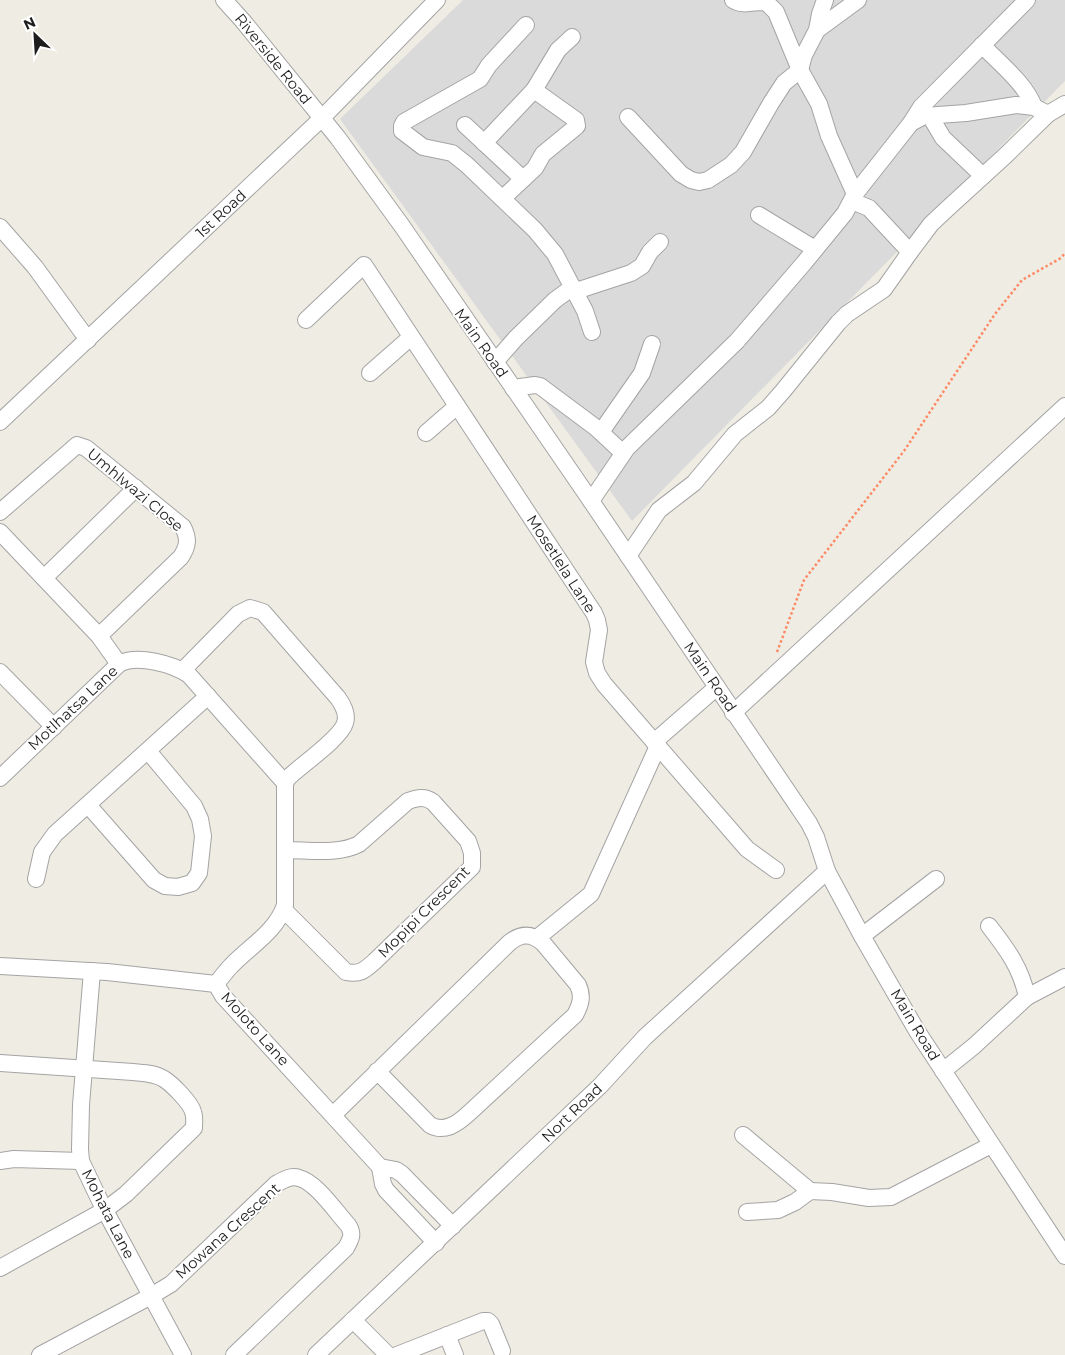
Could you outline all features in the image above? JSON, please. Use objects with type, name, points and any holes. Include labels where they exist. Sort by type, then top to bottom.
[{"type":"street","name":"Riverside Road","points":[[224,0],[322,119]]},
{"type":"street","name":"1st Road","points":[[0,422],[322,119],[437,0]]},
{"type":"street","points":[[732,0],[737,3],[747,4],[766,2],[771,6],[780,21],[800,70],[819,104],[826,128],[853,198],[867,207],[910,252]]},
{"type":"street","points":[[628,117],[681,174],[699,182],[708,180],[731,165],[743,152],[784,83],[800,70],[804,55],[817,30],[825,0]]},
{"type":"street","points":[[591,501],[623,453],[638,435],[737,341],[815,249],[845,213],[853,198],[921,108],[1027,0]]},
{"type":"street","points":[[817,30],[856,1]]},
{"type":"street","points":[[526,25],[489,65],[480,79],[409,119],[402,126],[402,131],[423,147],[452,153],[536,230],[548,245],[574,290],[592,332]]},
{"type":"street","points":[[484,143],[534,90],[558,50],[572,38]]},
{"type":"street","points":[[982,45],[1041,110]]},
{"type":"street","points":[[503,198],[535,168],[543,154],[577,126],[576,120],[534,90]]},
{"type":"street","points":[[911,122],[930,116],[966,113],[1016,105],[1041,110],[1065,104]]},
{"type":"street","points":[[628,556],[659,510],[694,484],[735,434],[768,408],[847,314],[884,289],[932,224],[983,176],[1041,110]]},
{"type":"street","points":[[930,116],[943,138],[983,176]]},
{"type":"street","name":"Main Road","points":[[322,119],[402,226],[809,823],[827,871],[917,1031],[1065,1256]]},
{"type":"street","points":[[465,125],[523,179]]},
{"type":"street","points":[[759,215],[815,249]]},
{"type":"street","points":[[0,226],[35,266],[88,340]]},
{"type":"street","points":[[495,362],[516,338],[555,300],[566,292],[631,274],[642,266],[650,252],[660,242]]},
{"type":"street","name":"Mosetlela Lane","points":[[306,320],[364,265],[598,620],[599,630],[594,662],[597,673],[604,684],[747,849],[776,870]]},
{"type":"street","points":[[370,373],[411,337]]},
{"type":"street","points":[[601,432],[642,372],[652,344]]},
{"type":"street","points":[[513,388],[540,386],[601,432],[623,453]]},
{"type":"street","points":[[426,433],[457,406]]},
{"type":"street","points":[[733,713],[1065,406]]},
{"type":"street","name":"Umhlwazi Close","points":[[0,512],[77,445],[86,448],[183,527],[188,538],[188,545],[181,557],[99,636]]},
{"type":"street","points":[[44,578],[136,488]]},
{"type":"street","points":[[0,532],[99,636],[119,664]]},
{"type":"street","points":[[183,670],[238,614],[250,608],[263,612],[341,702],[346,713],[344,727],[338,735],[288,778],[285,783],[284,910],[278,922],[230,966],[216,984]]},
{"type":"street","name":"Motlhatsa Lane","points":[[0,778],[119,664],[129,661],[150,661],[183,670],[189,675],[285,783]]},
{"type":"street","points":[[0,672],[54,727]]},
{"type":"street","points":[[536,938],[591,894],[656,744],[717,687]]},
{"type":"street","points":[[36,879],[42,852],[55,834],[208,696]]},
{"type":"street","points":[[88,804],[154,880],[166,886],[178,887],[192,882],[199,873],[203,836],[200,819],[194,806],[148,751]]},
{"type":"street","name":"Mopipi Crescent","points":[[284,910],[346,972],[355,974],[363,972],[472,868],[472,853],[468,842],[428,798],[418,798],[408,802],[353,848],[343,850],[285,850]]},
{"type":"street","name":"Nort Road","points":[[316,1355],[600,1086],[645,1037],[827,871]]},
{"type":"street","points":[[862,936],[936,879]]},
{"type":"street","points":[[989,926],[1007,950],[1023,978],[1027,997]]},
{"type":"street","points":[[332,1115],[509,943],[523,935],[536,938],[578,985],[581,1004],[575,1014],[459,1122],[444,1128],[436,1128],[430,1125],[378,1071]]},
{"type":"street","name":"Moloto Lane","points":[[0,966],[92,971],[216,984],[223,996],[380,1167]]},
{"type":"street","name":"Mohata Lane","points":[[92,971],[84,1069],[80,1140],[81,1161],[105,1210],[183,1355]]},
{"type":"street","points":[[943,1071],[974,1046],[1027,997],[1065,977]]},
{"type":"street","points":[[0,1063],[154,1075],[164,1079],[187,1102],[194,1116],[194,1128],[126,1194],[105,1210],[0,1268]]},
{"type":"street","points":[[743,1135],[810,1191],[832,1192],[869,1198],[891,1197],[991,1145]]},
{"type":"street","points":[[0,1161],[14,1159],[81,1161]]},
{"type":"street","points":[[436,1243],[407,1214],[382,1184],[380,1167],[396,1170],[402,1174],[453,1226]]},
{"type":"street","name":"Mowana Crescent","points":[[151,1296],[171,1284],[276,1184],[289,1178],[298,1177],[311,1184],[348,1225],[352,1231],[351,1239],[346,1248],[234,1355]]},
{"type":"street","points":[[747,1212],[778,1210],[795,1202],[810,1191]]},
{"type":"street","points":[[407,1214],[426,1197]]},
{"type":"street","points":[[40,1355],[68,1348],[151,1296]]},
{"type":"street","points":[[353,1320],[388,1355]]},
{"type":"street","points":[[396,1355],[483,1321],[488,1321],[492,1324],[502,1351]]},
{"type":"street","points":[[447,1335],[455,1355]]},
{"type":"path","points":[[775,659],[804,580],[904,451],[995,314],[1022,280],[1060,258],[1065,253]]},
{"type":"shaded area","points":[[463,0],[1065,0],[1065,81],[632,521],[340,119]]}]
